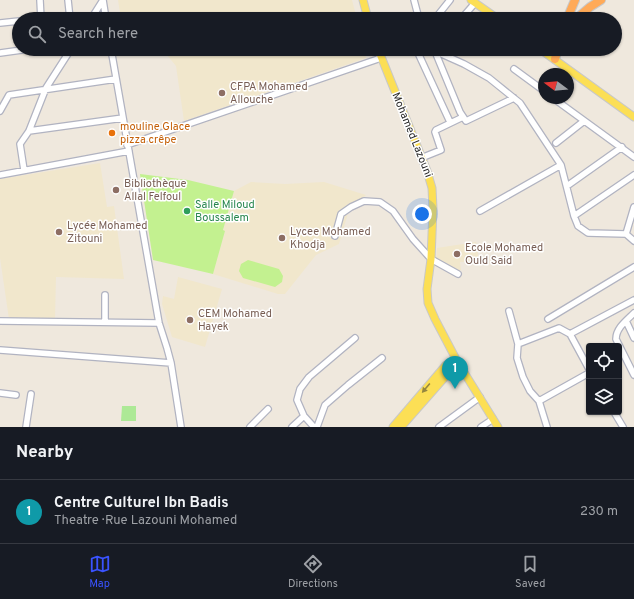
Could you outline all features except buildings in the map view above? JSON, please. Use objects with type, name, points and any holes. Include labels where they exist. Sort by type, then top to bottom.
[{"type":"highway","points":[[570,12],[575,0]]},
{"type":"highway","points":[[584,12],[601,0]]},
{"type":"main road","points":[[363,0],[366,12]]},
{"type":"main road","points":[[473,1],[488,12]]},
{"type":"main road","points":[[551,56],[634,117]]},
{"type":"main road","name":"Mohamed Lazouni","points":[[381,58],[422,158],[432,188],[433,209],[431,259],[427,289],[428,303],[456,362],[498,427]]},
{"type":"main road","points":[[393,427],[446,365],[456,362]]},
{"type":"main road","points":[[401,427],[452,369],[456,362]]},
{"type":"street","points":[[40,0],[41,12]]},
{"type":"street","points":[[68,0],[69,12]]},
{"type":"street","points":[[95,12],[103,0]]},
{"type":"street","points":[[103,0],[105,12]]},
{"type":"street","points":[[414,0],[417,12]]},
{"type":"street","points":[[440,12],[450,0]]},
{"type":"street","points":[[466,12],[473,1]]},
{"type":"street","points":[[0,23],[12,22]]},
{"type":"street","points":[[0,53],[12,51]]},
{"type":"street","points":[[24,170],[20,144],[29,131],[45,89],[66,56]]},
{"type":"street","points":[[112,56],[159,323],[168,348],[181,427]]},
{"type":"street","points":[[419,56],[450,122]]},
{"type":"street","points":[[438,56],[466,121],[514,98]]},
{"type":"street","points":[[447,56],[489,78],[520,103],[561,165],[578,226],[588,233],[626,234],[634,241]]},
{"type":"street","points":[[0,175],[128,148],[381,58]]},
{"type":"street","points":[[514,69],[538,87]]},
{"type":"street","points":[[1,108],[9,94],[116,78]]},
{"type":"street","points":[[561,104],[634,157]]},
{"type":"street","points":[[422,158],[441,150],[435,131],[463,116]]},
{"type":"street","points":[[29,131],[123,118]]},
{"type":"street","points":[[556,143],[584,121]]},
{"type":"street","points":[[567,186],[622,147]]},
{"type":"street","points":[[480,211],[561,165]]},
{"type":"street","points":[[574,216],[634,175]]},
{"type":"street","points":[[335,236],[341,214],[364,201],[380,202],[393,211],[413,239],[431,259],[458,274]]},
{"type":"street","points":[[626,234],[634,207]]},
{"type":"street","points":[[548,319],[634,267]]},
{"type":"street","points":[[105,295],[105,322]]},
{"type":"street","points":[[570,334],[634,300]]},
{"type":"street","points":[[508,311],[518,344],[517,358],[522,376],[530,391],[539,401],[547,427]]},
{"type":"street","points":[[634,313],[618,330],[616,339],[634,375]]},
{"type":"street","points":[[0,321],[60,323],[159,323]]},
{"type":"street","points":[[626,321],[634,338]]},
{"type":"street","points":[[518,344],[559,328],[570,334],[586,363]]},
{"type":"street","points":[[355,338],[309,377],[300,389],[297,400],[304,416],[316,427],[325,405],[348,384],[382,358]]},
{"type":"street","points":[[0,350],[171,363]]},
{"type":"street","points":[[539,401],[586,375]]},
{"type":"street","points":[[0,394],[16,395]]},
{"type":"street","points":[[26,427],[31,394]]},
{"type":"street","points":[[439,427],[480,397]]},
{"type":"street","points":[[250,427],[268,409]]},
{"type":"street","points":[[616,415],[623,427]]},
{"type":"street","points":[[292,427],[304,416]]},
{"type":"street","points":[[481,427],[494,419]]},
{"type":"shaded area","points":[[118,0],[352,0],[355,12],[120,12]]},
{"type":"shaded area","name":"CFPA Mohamed Allouche","points":[[168,56],[366,56],[366,58],[184,121],[176,66]]},
{"type":"shaded area","name":"Lycée Mohamed Zitouni","points":[[100,163],[107,207],[114,206],[124,279],[56,277],[55,318],[9,319],[0,258],[0,179]]},
{"type":"shaded area","name":"Lycee Mohamed Khodja","points":[[251,182],[285,184],[324,182],[366,195],[348,213],[339,244],[316,255],[285,294],[278,294],[213,274],[234,191]]},
{"type":"shaded area","name":"Ecole Mohamed Ould Said","points":[[476,242],[479,261],[460,262],[461,270],[456,271],[436,263],[437,248]]},
{"type":"shaded area","name":"CEM Mohamed Hayek","points":[[178,277],[222,289],[205,347],[172,337],[162,304],[163,296],[174,299]]},
{"type":"green space","name":"Salle Miloud Boussalem","points":[[140,174],[188,180],[234,191],[213,274],[153,260]]},
{"type":"green space","points":[[248,260],[279,269],[283,276],[282,282],[275,287],[243,278],[239,271],[241,264]]},
{"type":"green space","points":[[122,406],[136,406],[136,421],[121,421]]},
{"type":"place","name":"CFPA Mohamed Allouche","points":[[222,93]]},
{"type":"place","name":"mouline Glace pizza crêpe","points":[[112,133]]},
{"type":"place","name":"Bibliothèque Allal Felfoul","points":[[116,190]]},
{"type":"place","name":"Salle Miloud Boussalem","points":[[187,211]]},
{"type":"place","name":"Lycée Mohamed Zitouni","points":[[59,232]]},
{"type":"place","name":"Lycee Mohamed Khodja","points":[[282,238]]},
{"type":"place","name":"Ecole Mohamed Ould Said","points":[[457,254]]},
{"type":"place","name":"CEM Mohamed Hayek","points":[[190,320]]},
{"type":"place","name":"Centre Culturel Ibn Badis","points":[[455,389]]}]
